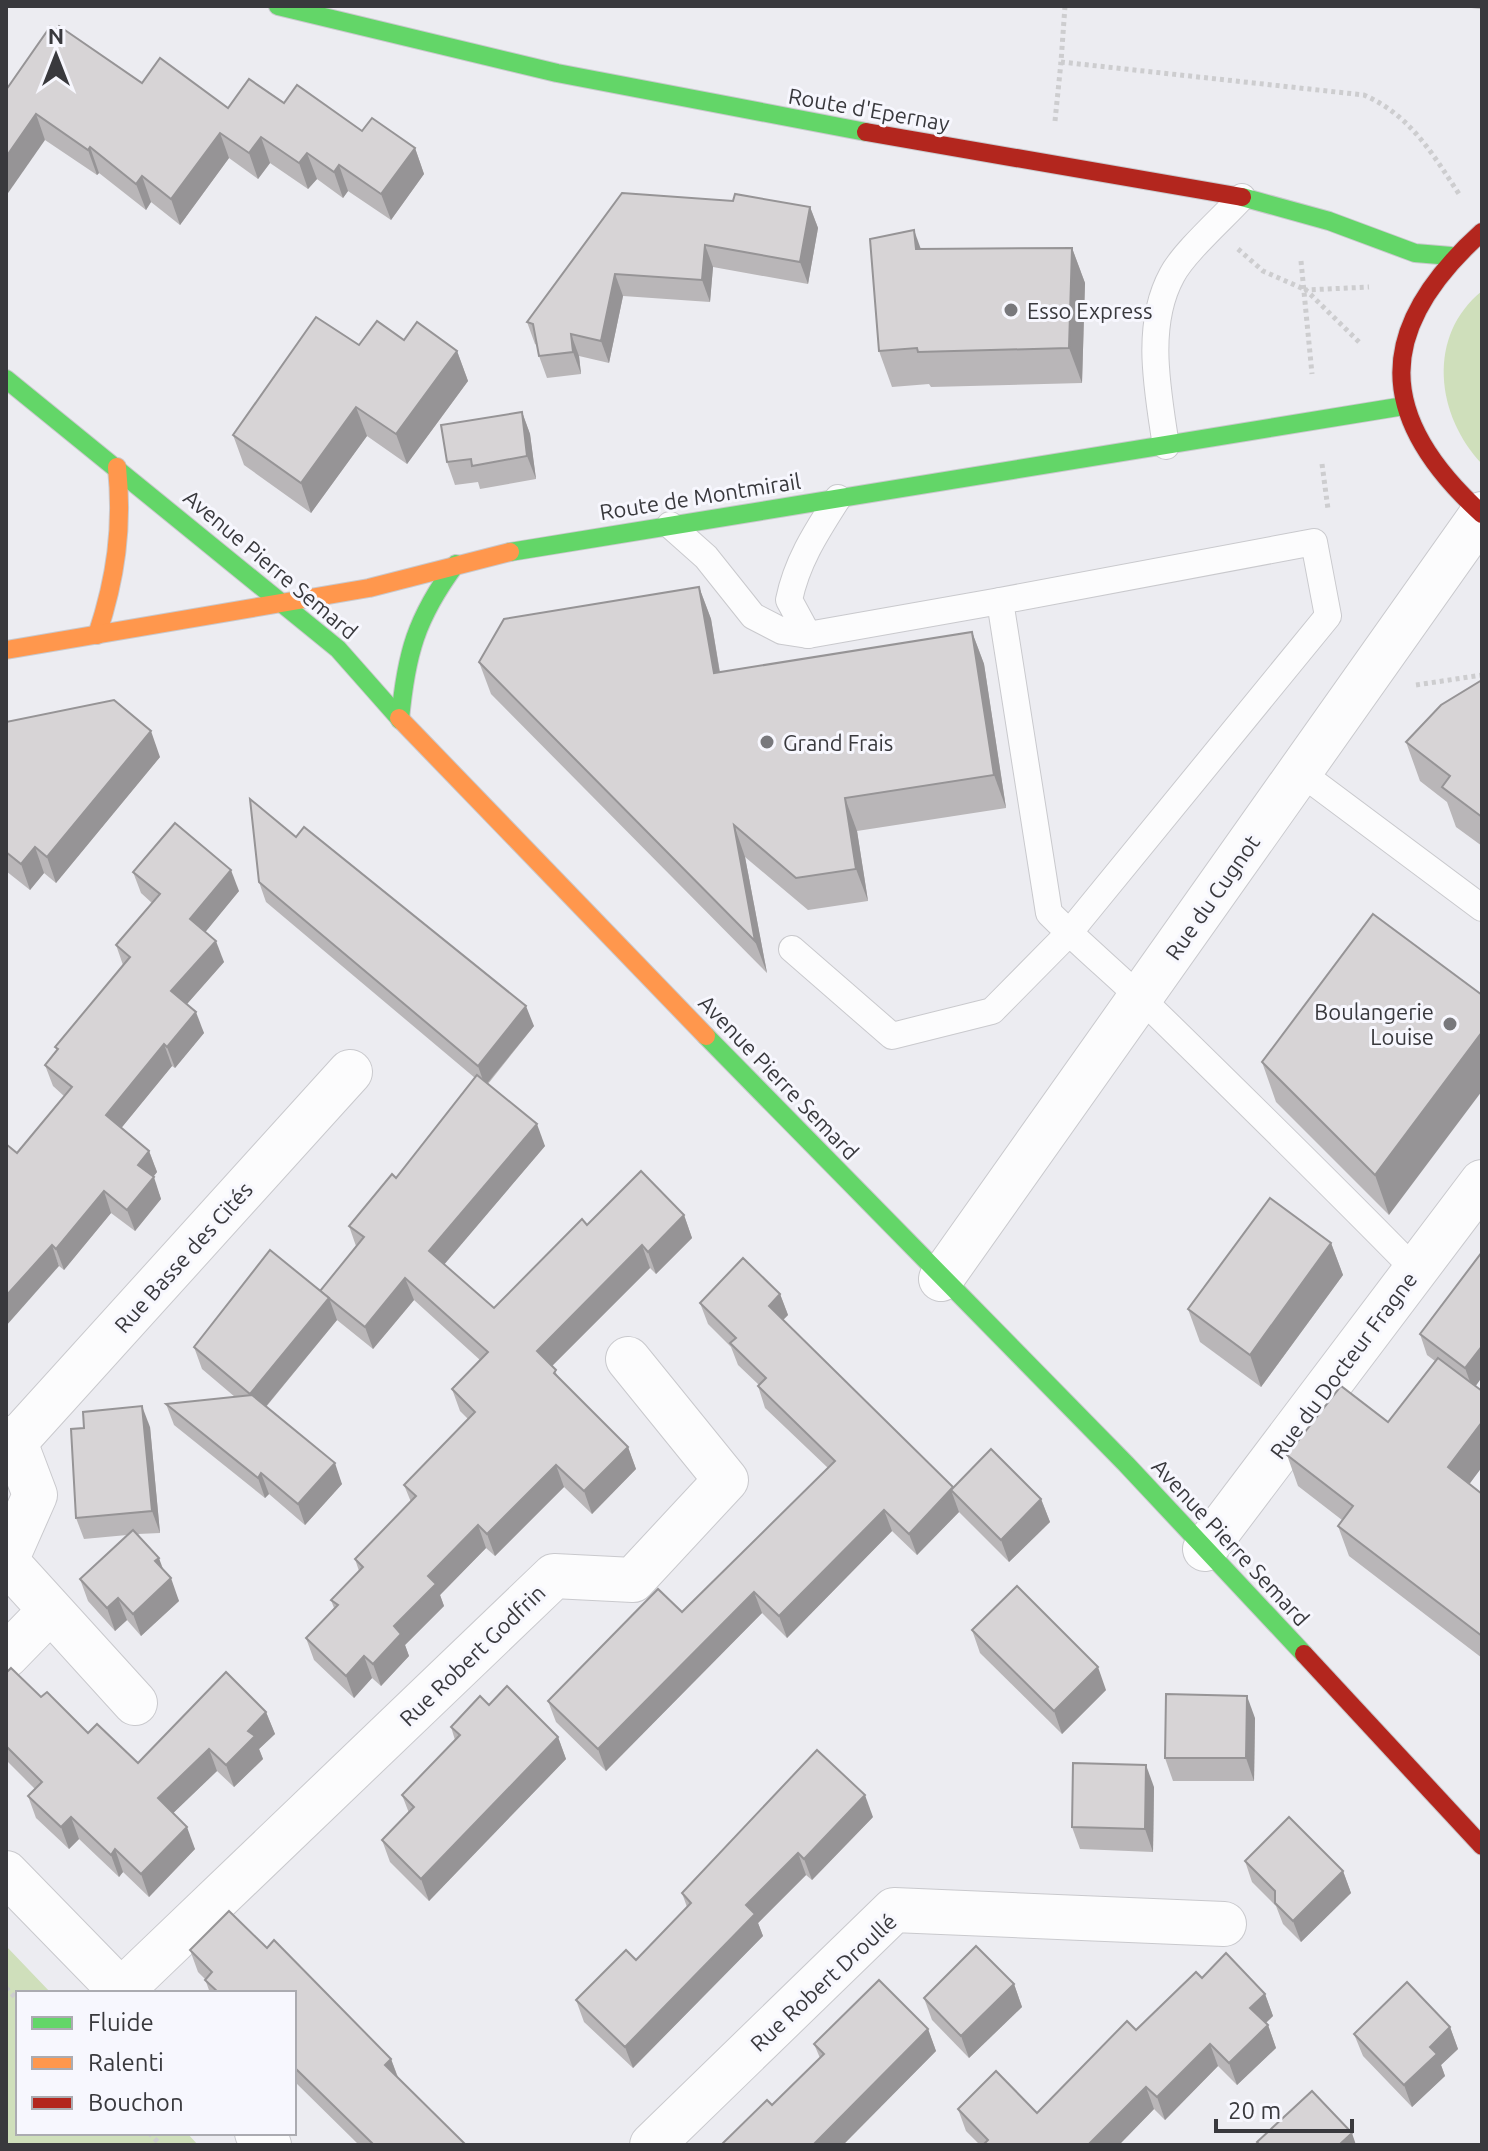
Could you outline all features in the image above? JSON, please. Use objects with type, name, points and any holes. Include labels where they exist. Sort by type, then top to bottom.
[{"type":"main road","name":"Route d'Epernay","points":[[278,6],[557,73],[727,108],[1242,197],[1285,208],[1403,249],[1451,256]]},
{"type":"main road","points":[[1482,232],[1451,256],[1433,276],[1410,323],[1403,349],[1403,397],[1420,449],[1446,486],[1482,514]]},
{"type":"main road","name":"Avenue Pierre Semard","points":[[6,379],[338,649],[400,720],[941,1279],[1126,1464],[1482,1846]]},
{"type":"main road","name":"Route de Montmirail","points":[[6,650],[369,588],[484,556],[1315,421],[1403,397]]},
{"type":"main road","points":[[97,635],[118,573],[123,546],[124,518],[117,467]]},
{"type":"main road","points":[[400,720],[405,660],[414,626],[456,564]]},
{"type":"street","name":"Rue du Cugnot","points":[[941,1279],[1482,514]]},
{"type":"street","name":"Rue Basse des Cités","points":[[6,1551],[12,1547],[35,1495],[11,1440],[350,1072]]},
{"type":"street","name":"Rue du Docteur Fragne","points":[[1205,1549],[1482,1182]]},
{"type":"street","name":"Rue Robert Godfrin","points":[[123,1991],[554,1576],[633,1580],[726,1480],[628,1359]]},
{"type":"street","points":[[6,1561],[49,1612],[135,1703]]},
{"type":"street","points":[[6,1656],[49,1612]]},
{"type":"street","points":[[6,1873],[121,1991]]},
{"type":"street","name":"Rue Robert Droullé","points":[[652,2145],[894,1910],[1224,1924]]},
{"type":"lane","points":[[1166,446],[1156,373],[1159,308],[1172,273],[1242,197]]},
{"type":"lane","points":[[808,635],[789,600],[794,575],[838,498]]},
{"type":"lane","points":[[670,525],[706,557],[753,616],[782,631],[808,635],[1314,542],[1328,616],[1069,933],[992,1011],[892,1036],[792,949]]},
{"type":"lane","points":[[1000,601],[1049,913],[1140,998],[1415,1270]]},
{"type":"lane","points":[[1300,772],[1482,908]]},
{"type":"path","points":[[1051,163],[1065,6]]},
{"type":"path","points":[[1061,62],[1364,95],[1388,105],[1416,129],[1461,196]]},
{"type":"path","points":[[1285,208],[1283,237],[1295,244],[1304,272],[1315,421],[1330,524]]},
{"type":"path","points":[[1306,290],[1360,289],[1433,276]]},
{"type":"path","points":[[1306,290],[1403,397]]},
{"type":"path","points":[[1355,695],[1482,675]]},
{"type":"green space","points":[[1482,291],[1482,464],[1466,445],[1455,423],[1447,400],[1444,376],[1445,353],[1452,330],[1464,309]]},
{"type":"green space","points":[[6,1946],[49,1991],[16,1991],[16,2135],[189,2135],[198,2145],[6,2145]]},
{"type":"building","points":[[59,26],[142,83],[160,58],[228,108],[249,79],[284,103],[297,85],[362,131],[372,118],[415,148],[381,194],[339,165],[334,172],[307,153],[299,163],[261,137],[249,153],[220,133],[171,199],[142,176],[136,184],[90,147],[88,150],[36,114],[6,157],[6,90],[50,27],[55,31]]},
{"type":"building","points":[[622,193],[733,201],[735,194],[810,207],[800,262],[705,245],[702,280],[615,274],[601,341],[571,334],[573,352],[539,356],[533,324],[527,322]]},
{"type":"building","points":[[914,230],[916,249],[1072,248],[1069,348],[879,351],[870,239]]},
{"type":"building","points":[[316,317],[359,345],[377,321],[404,340],[417,322],[457,351],[396,434],[356,407],[301,483],[233,435]]},
{"type":"building","points":[[522,412],[527,456],[472,466],[471,459],[447,462],[441,425]]},
{"type":"building","name":"Grand Frais","points":[[699,587],[714,673],[972,632],[994,775],[845,798],[856,869],[796,878],[734,825],[755,941],[479,662],[504,619]]},
{"type":"building","points":[[1482,680],[1482,817],[1442,787],[1450,776],[1406,742],[1441,705]]},
{"type":"building","points":[[114,700],[151,731],[47,857],[35,847],[21,864],[6,852],[6,722]]},
{"type":"building","points":[[250,799],[296,837],[304,827],[526,1006],[478,1066],[259,882]]},
{"type":"building","points":[[175,823],[231,870],[190,919],[216,941],[171,991],[196,1012],[167,1047],[164,1044],[106,1115],[149,1151],[138,1165],[154,1177],[127,1210],[104,1191],[56,1249],[52,1245],[6,1296],[6,1144],[17,1153],[72,1087],[45,1065],[58,1049],[55,1047],[130,957],[116,945],[160,894],[133,872]]},
{"type":"building","points":[[1373,914],[1482,995],[1482,1032],[1375,1175],[1262,1062]]},
{"type":"building","points":[[477,1075],[537,1124],[429,1251],[494,1308],[582,1219],[587,1225],[641,1171],[684,1215],[648,1252],[642,1245],[537,1351],[556,1370],[554,1373],[628,1447],[584,1491],[556,1465],[487,1534],[478,1525],[428,1576],[436,1584],[394,1626],[401,1634],[373,1664],[364,1656],[346,1676],[306,1638],[338,1605],[331,1600],[363,1567],[355,1559],[416,1496],[404,1485],[475,1412],[452,1389],[488,1352],[405,1278],[365,1327],[320,1291],[364,1237],[349,1226],[392,1174],[396,1178]]},
{"type":"building","points":[[1270,1198],[1331,1243],[1250,1355],[1188,1309]]},
{"type":"building","points":[[270,1250],[329,1298],[250,1394],[194,1347]]},
{"type":"building","points":[[1482,1252],[1482,1346],[1465,1368],[1420,1334]]},
{"type":"building","points":[[743,1258],[780,1294],[769,1306],[953,1487],[909,1534],[884,1510],[779,1616],[754,1592],[598,1749],[548,1701],[658,1589],[682,1612],[835,1461],[758,1386],[766,1378],[730,1343],[736,1338],[700,1303]]},
{"type":"building","points":[[1438,1358],[1482,1391],[1482,1422],[1448,1467],[1482,1494],[1482,1636],[1338,1526],[1353,1506],[1287,1455],[1341,1386],[1388,1422]]},
{"type":"building","points":[[252,1395],[335,1463],[298,1504],[261,1473],[258,1478],[166,1404]]},
{"type":"building","points":[[142,1406],[152,1511],[76,1518],[71,1429],[84,1428],[83,1412]]},
{"type":"building","points":[[991,1449],[1041,1499],[1001,1540],[951,1490]]},
{"type":"building","points":[[133,1530],[159,1558],[155,1561],[171,1578],[133,1614],[118,1598],[107,1608],[80,1579]]},
{"type":"building","points":[[1017,1586],[1098,1667],[1054,1711],[972,1630]]},
{"type":"building","points":[[11,1668],[41,1697],[47,1692],[88,1733],[97,1724],[138,1763],[226,1672],[266,1712],[248,1731],[255,1736],[226,1765],[209,1749],[158,1798],[187,1827],[141,1874],[115,1849],[111,1855],[71,1817],[61,1827],[28,1796],[42,1782],[6,1746],[6,1673]]},
{"type":"building","points":[[507,1686],[558,1737],[421,1879],[382,1840],[414,1807],[402,1795],[460,1735],[451,1727],[480,1696],[489,1705]]},
{"type":"building","points":[[1166,1694],[1247,1696],[1246,1758],[1165,1758]]},
{"type":"building","points":[[817,1750],[865,1795],[804,1859],[798,1853],[746,1905],[755,1914],[625,2047],[576,2000],[626,1950],[636,1960],[691,1903],[682,1893]]},
{"type":"building","points":[[1073,1763],[1146,1765],[1145,1829],[1072,1827]]},
{"type":"building","points":[[1289,1817],[1343,1871],[1293,1921],[1275,1903],[1275,1891],[1245,1861]]},
{"type":"building","points":[[229,1911],[267,1948],[274,1940],[391,2059],[385,2065],[466,2145],[374,2145],[296,2069],[296,1991],[217,1991],[205,1980],[212,1972],[190,1950]]},
{"type":"building","points":[[976,1946],[1014,1984],[961,2036],[924,1998]]},
{"type":"building","points":[[1226,1953],[1265,1994],[1250,2008],[1268,2025],[1229,2063],[1210,2044],[1157,2097],[1146,2087],[1088,2145],[983,2145],[988,2140],[958,2109],[996,2071],[1037,2113],[1127,2021],[1136,2030],[1196,1972],[1202,1978]]},
{"type":"building","points":[[879,1980],[928,2029],[813,2145],[721,2145],[767,2100],[772,2105],[824,2054],[814,2044]]},
{"type":"building","points":[[1407,1982],[1450,2027],[1430,2047],[1437,2054],[1404,2085],[1354,2034]]},
{"type":"building","points":[[1312,2091],[1352,2133],[1339,2145],[1260,2145],[1257,2142]]},
{"type":"traffic: fast","points":[[278,6],[557,73],[866,132]]},
{"type":"traffic: fast","points":[[1242,197],[1329,221],[1415,253],[1451,256]]},
{"type":"traffic: fast","points":[[6,379],[338,649],[399,718]]},
{"type":"traffic: fast","points":[[510,552],[1404,406]]},
{"type":"traffic: fast","points":[[400,720],[415,638],[431,602],[456,564]]},
{"type":"traffic: fast","points":[[706,1036],[1126,1464],[1304,1654]]},
{"type":"traffic: slow","points":[[97,635],[116,552],[119,511],[117,467]]},
{"type":"traffic: slow","points":[[6,650],[369,588],[510,552]]},
{"type":"traffic: slow","points":[[399,718],[706,1036]]},
{"type":"traffic: jam","points":[[866,132],[1242,197]]},
{"type":"traffic: jam","points":[[1482,232],[1447,268],[1421,303],[1406,338],[1401,373],[1407,408],[1422,443],[1447,478],[1482,514]]},
{"type":"traffic: jam","points":[[1304,1654],[1482,1846]]},
{"type":"place","name":"Esso Express","points":[[1011,310]]},
{"type":"place","name":"Grand Frais","points":[[767,742]]},
{"type":"place","name":"Boulangerie Louise","points":[[1450,1024]]}]
